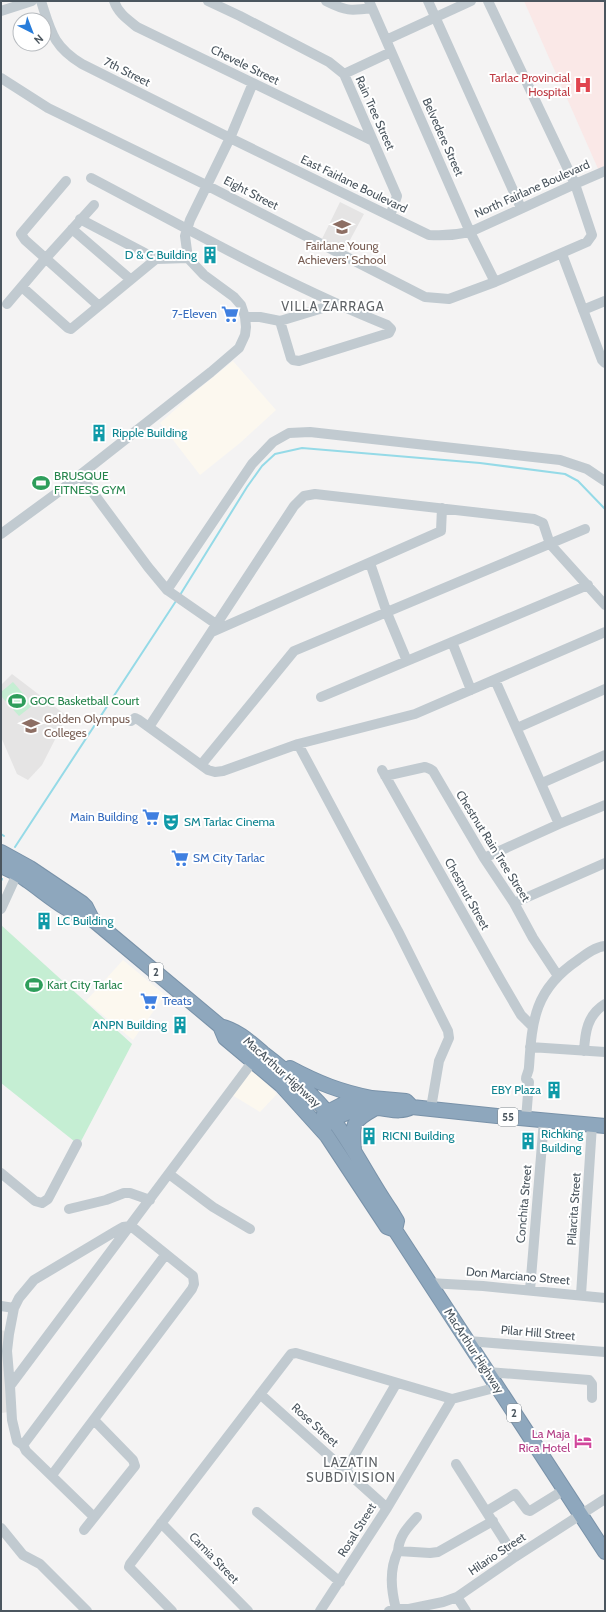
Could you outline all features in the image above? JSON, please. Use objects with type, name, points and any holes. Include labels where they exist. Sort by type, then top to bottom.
[{"type":"highway","name":"MacArthur Highway","points":[[1,852],[30,868],[82,903],[86,907],[92,919],[220,1026],[231,1029],[270,1058],[307,1091],[329,1115],[354,1152],[397,1221],[395,1230]]},
{"type":"highway","name":"MacArthur Highway","points":[[1,866],[17,874],[69,910],[92,919]]},
{"type":"highway","name":"MacArthur Highway","points":[[220,1026],[225,1038],[281,1085],[317,1125],[387,1227],[395,1230],[605,1552]]},
{"type":"highway","points":[[270,1058],[327,1087],[373,1103],[356,1122],[353,1130],[354,1152]]},
{"type":"highway","name":"55","points":[[317,1125],[351,1100],[373,1103],[406,1101],[412,1106],[526,1119],[599,1125]]},
{"type":"street","points":[[1,11],[32,1]]},
{"type":"street","name":"7th Street","points":[[40,1],[53,37],[71,58],[230,138]]},
{"type":"street","name":"Chevele Street","points":[[114,1],[116,7],[122,15],[137,27],[373,141]]},
{"type":"street","name":"Rain Tree Street","points":[[208,1],[329,62],[344,74],[397,196],[390,216]]},
{"type":"street","points":[[326,1],[345,10],[354,10],[370,4]]},
{"type":"street","points":[[428,1],[521,208]]},
{"type":"street","points":[[386,40],[471,1]]},
{"type":"street","name":"Eight Street","points":[[1,78],[48,108],[206,185],[425,297],[449,299],[495,282],[562,254],[588,242],[592,235],[575,184],[488,1]]},
{"type":"street","name":"Belvedere Street","points":[[370,4],[470,232],[495,282]]},
{"type":"street","points":[[344,74],[391,52]]},
{"type":"street","points":[[1,534],[80,475],[238,348],[245,335],[246,317],[241,305],[234,297],[204,275],[188,258],[185,236],[186,230],[206,185],[230,138],[254,83]]},
{"type":"street","name":"East Fairlane Boulevard","points":[[230,138],[429,235],[458,235],[470,232]]},
{"type":"street","name":"North Fairlane Boulevard","points":[[470,232],[605,171]]},
{"type":"street","points":[[91,178],[186,230],[336,304],[387,325],[391,329],[389,333],[299,361],[293,360],[292,358],[280,321]]},
{"type":"street","points":[[66,181],[21,234],[25,240],[99,306]]},
{"type":"street","points":[[8,304],[94,204]]},
{"type":"street","points":[[80,219],[156,259],[188,258]]},
{"type":"street","points":[[72,229],[130,279]]},
{"type":"street","points":[[562,254],[602,360],[605,363]]},
{"type":"street","points":[[22,287],[68,328],[74,327],[130,279],[156,259]]},
{"type":"street","points":[[583,310],[605,301]]},
{"type":"street","points":[[246,317],[260,317],[280,321],[336,304]]},
{"type":"street","points":[[169,591],[252,464],[273,442],[289,433],[310,432],[560,460],[587,469],[605,481]]},
{"type":"street","points":[[80,475],[148,567],[169,591],[185,602],[214,628]]},
{"type":"street","points":[[149,727],[294,506],[304,496],[315,494],[534,519],[543,523],[550,544],[605,605]]},
{"type":"street","points":[[214,628],[370,563],[441,531],[442,508]]},
{"type":"street","points":[[201,764],[294,651],[585,529]]},
{"type":"street","points":[[370,563],[387,613],[407,661]]},
{"type":"street","points":[[321,697],[588,586]]},
{"type":"street","points":[[130,721],[137,719],[212,772],[219,772],[298,744],[414,714],[605,632]]},
{"type":"street","points":[[452,642],[471,690]]},
{"type":"street","points":[[495,680],[560,824]]},
{"type":"street","points":[[517,728],[605,689]]},
{"type":"street","points":[[298,744],[398,931],[448,1030],[449,1038],[439,1061],[431,1108]]},
{"type":"street","points":[[542,783],[605,755]]},
{"type":"street","name":"Chestnut Rain Tree Street","points":[[384,773],[424,767],[430,768],[558,976]]},
{"type":"street","name":"Chestnut Street","points":[[384,773],[521,1015],[533,1027]]},
{"type":"street","points":[[484,858],[605,805]]},
{"type":"street","points":[[514,903],[605,863]]},
{"type":"street","points":[[1,909],[17,874]]},
{"type":"street","points":[[526,1119],[529,1082],[532,1077],[529,1071],[530,1047],[536,1010],[546,991],[558,976],[569,966],[588,953],[605,946]]},
{"type":"street","points":[[584,1051],[585,1031],[589,1021],[605,1004]]},
{"type":"street","points":[[530,1047],[605,1052]]},
{"type":"street","points":[[10,1386],[253,1061]]},
{"type":"street","name":"Conchita Street","points":[[530,1290],[544,1120]]},
{"type":"street","name":"Pilarcita Street","points":[[581,1295],[599,1125]]},
{"type":"street","points":[[1,1173],[35,1200],[42,1203],[48,1199],[77,1144]]},
{"type":"street","points":[[170,1174],[213,1206],[250,1229]]},
{"type":"street","points":[[69,1209],[106,1200],[124,1193],[130,1193],[150,1200]]},
{"type":"street","points":[[24,1444],[18,1442],[15,1437],[12,1420],[8,1351],[9,1334],[14,1308],[26,1289],[34,1280],[123,1227],[131,1226],[190,1273],[193,1276],[194,1284],[52,1475]]},
{"type":"street","points":[[24,1444],[166,1254]]},
{"type":"street","name":"Don Marciano Street","points":[[429,1283],[530,1290],[605,1298]]},
{"type":"street","points":[[1,1306],[14,1308]]},
{"type":"street","name":"Pilar Hill Street","points":[[468,1341],[605,1352]]},
{"type":"street","points":[[172,1611],[129,1566],[131,1561],[290,1355],[296,1353],[396,1384],[452,1399],[498,1388]]},
{"type":"street","points":[[488,1372],[589,1380],[592,1384],[592,1398]]},
{"type":"street","points":[[346,1470],[396,1384]]},
{"type":"street","name":"Rose Street","points":[[260,1394],[387,1508]]},
{"type":"street","name":"Rosal Street","points":[[320,1611],[387,1508],[452,1399]]},
{"type":"street","points":[[84,1530],[135,1469],[133,1460],[94,1420]]},
{"type":"street","points":[[24,1444],[26,1451],[94,1517]]},
{"type":"street","points":[[456,1464],[515,1557]]},
{"type":"street","points":[[487,1511],[515,1494],[527,1510],[530,1511],[564,1490]]},
{"type":"street","name":"Hilario Street","points":[[393,1610],[409,1610],[444,1602],[457,1597],[515,1557],[605,1499]]},
{"type":"street","points":[[257,1512],[340,1582]]},
{"type":"street","points":[[393,1610],[391,1584],[393,1568],[400,1540],[407,1528],[417,1517]]},
{"type":"street","points":[[398,1551],[438,1552],[493,1521]]},
{"type":"street","name":"Camia Street","points":[[161,1523],[248,1611]]},
{"type":"street","points":[[1,1528],[23,1555],[40,1564],[87,1611]]},
{"type":"street","points":[[457,1597],[466,1611]]},
{"type":"shaded area","name":"Tarlac Provincial Hospital","points":[[524,1],[605,1],[605,169],[599,171]]},
{"type":"shaded area","name":"Fairlane Young Achievers' School","points":[[340,202],[364,214],[343,253],[321,241]]},
{"type":"shaded area","points":[[233,361],[276,410],[240,443],[200,475],[160,423]]},
{"type":"shaded area","name":"Golden Olympus Colleges","points":[[12,674],[67,716],[42,765],[28,780],[17,774],[1,737],[1,685]]},
{"type":"shaded area","points":[[123,960],[165,995],[133,1040],[86,1001]]},
{"type":"shaded area","points":[[251,1068],[277,1094],[260,1112],[232,1095]]},
{"type":"shaded area","points":[[1,1330],[5,1331],[9,1412],[1,1413]]},
{"type":"green space","name":"GOC Basketball Court","points":[[13,682],[33,705],[19,716],[1,696],[1,692]]},
{"type":"green space","name":"Kart City Tarlac","points":[[1,925],[132,1044],[79,1145],[1,1083]]},
{"type":"waterway","points":[[180,595],[247,487],[262,466],[275,454],[302,448],[480,463],[565,474],[578,481],[605,509]]},
{"type":"waterway","points":[[15,847],[176,601]]},
{"type":"place","name":"Tarlac Provincial Hospital","points":[[583,85]]},
{"type":"place","name":"Fairlane Young Achievers' School","points":[[342,227]]},
{"type":"place","name":"D & C Building","points":[[210,255]]},
{"type":"place","name":"7-Eleven","points":[[230,314]]},
{"type":"place","name":"Ripple Building","points":[[99,433]]},
{"type":"place","name":"BRUSQUE FITNESS GYM","points":[[41,483]]},
{"type":"place","name":"GOC Basketball Court","points":[[17,701]]},
{"type":"place","name":"Golden Olympus Colleges","points":[[31,726]]},
{"type":"place","name":"Main Building","points":[[151,817]]},
{"type":"place","name":"SM Tarlac Cinema","points":[[171,822]]},
{"type":"place","name":"SM City Tarlac","points":[[180,858]]},
{"type":"place","name":"LC Building","points":[[44,921]]},
{"type":"place","name":"Kart City Tarlac","points":[[34,985]]},
{"type":"place","name":"Treats","points":[[149,1001]]},
{"type":"place","name":"ANPN Building","points":[[180,1025]]},
{"type":"place","name":"EBY Plaza","points":[[554,1090]]},
{"type":"place","name":"RICNI Building","points":[[369,1136]]},
{"type":"place","name":"Richking Building","points":[[528,1141]]},
{"type":"place","name":"La Maja Rica Hotel","points":[[583,1441]]},
{"type":"district","name":"VILLA ZARRAGA","points":[[333,306]]},
{"type":"district","name":"LAZATIN SUBDIVISION","points":[[351,1470]]}]
